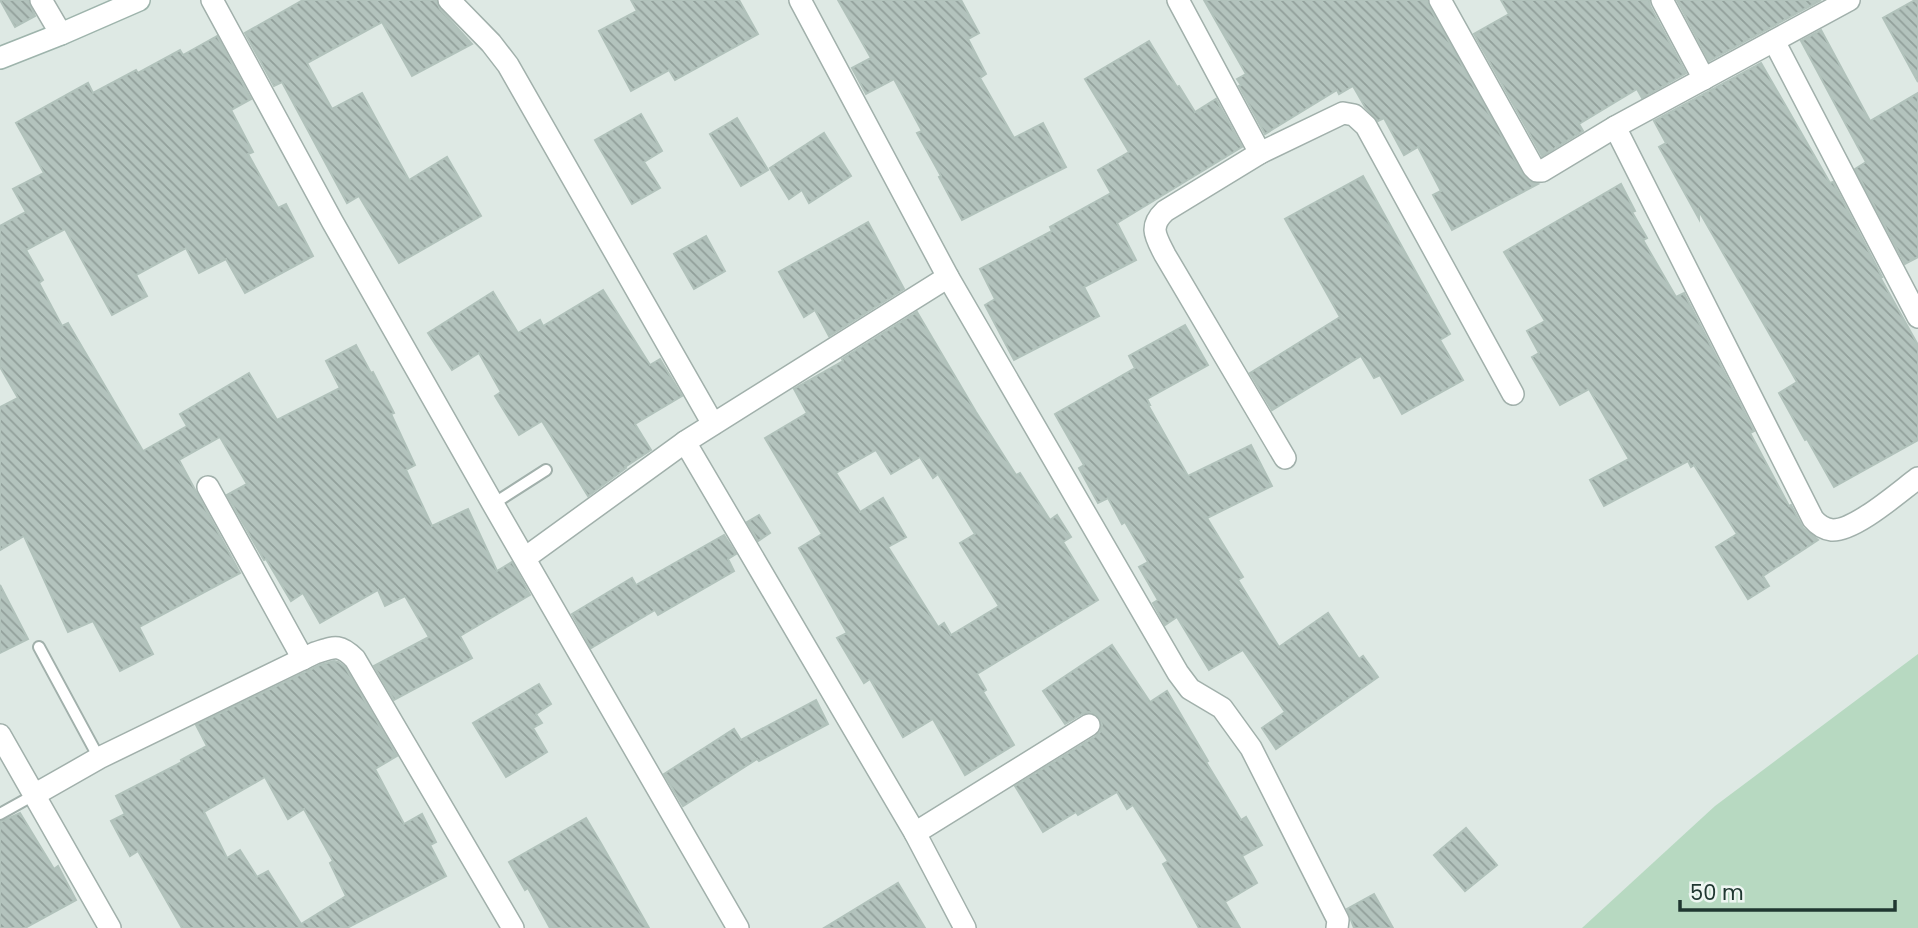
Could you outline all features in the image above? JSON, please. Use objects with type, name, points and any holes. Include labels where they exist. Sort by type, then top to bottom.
[{"type":"street","points":[[41,0],[61,34]]},
{"type":"street","points":[[0,58],[139,0]]},
{"type":"street","points":[[212,0],[332,220],[738,928]]},
{"type":"street","points":[[449,0],[491,43],[508,65],[713,424]]},
{"type":"street","points":[[800,0],[948,277],[1178,673],[1190,689],[1222,708],[1251,748],[1338,920],[1337,928]]},
{"type":"street","points":[[1178,0],[1260,153]]},
{"type":"street","points":[[1440,0],[1537,171],[1548,169],[1615,127],[1849,0]]},
{"type":"street","points":[[1662,0],[1704,79]]},
{"type":"street","points":[[1774,41],[1918,317]]},
{"type":"street","points":[[1285,458],[1165,255],[1156,239],[1154,227],[1165,211],[1260,153],[1343,113],[1354,115],[1366,126],[1513,394]]},
{"type":"street","points":[[1615,127],[1813,519],[1829,530],[1855,524],[1918,478]]},
{"type":"street","points":[[525,558],[685,442],[948,277]]},
{"type":"street","points":[[685,442],[915,834],[965,928]]},
{"type":"street","points":[[208,487],[303,659]]},
{"type":"street","points":[[34,795],[99,758],[315,653],[338,646],[355,659],[513,928]]},
{"type":"street","points":[[915,834],[1089,725]]},
{"type":"street","points":[[0,734],[110,928]]},
{"type":"lane","points":[[493,504],[546,470]]},
{"type":"lane","points":[[39,647],[99,758]]},
{"type":"lane","points":[[0,814],[34,795]]},
{"type":"green space","points":[[1918,654],[1918,928],[1582,928],[1715,806]]},
{"type":"building","points":[[0,0],[28,0],[35,16],[15,27]]},
{"type":"building","points":[[303,0],[436,0],[440,9],[472,44],[412,76],[382,22],[307,63],[332,109],[362,93],[409,180],[447,157],[481,216],[399,263],[359,196],[347,203],[282,82],[274,86],[245,33]]},
{"type":"building","points":[[631,0],[739,0],[758,34],[675,80],[669,70],[631,91],[599,31],[637,11]]},
{"type":"building","points":[[838,0],[961,0],[979,33],[968,39],[986,74],[980,78],[1014,138],[1043,123],[1066,167],[962,220],[917,133],[922,131],[894,79],[866,94],[852,68],[871,58]]},
{"type":"building","points":[[1204,0],[1427,0],[1522,173],[1529,181],[1538,184],[1452,230],[1433,195],[1441,191],[1418,147],[1404,155],[1384,118],[1378,121],[1365,107],[1353,86],[1339,94],[1337,90],[1265,134],[1239,86],[1241,85],[1237,79],[1246,74]]},
{"type":"building","points":[[1501,0],[1649,0],[1686,73],[1642,98],[1637,89],[1579,124],[1583,131],[1542,156],[1474,34],[1509,14]]},
{"type":"building","points":[[1677,0],[1821,0],[1709,61]]},
{"type":"building","points":[[1918,0],[1918,82],[1883,18]]},
{"type":"building","points":[[1821,30],[1870,121],[1918,93],[1918,257],[1905,264],[1855,169],[1866,162],[1801,41]]},
{"type":"building","points":[[217,36],[251,99],[231,110],[253,152],[248,154],[278,208],[286,204],[313,256],[245,293],[226,259],[199,273],[186,248],[136,275],[147,296],[112,315],[65,229],[26,250],[43,280],[39,283],[62,326],[68,323],[143,451],[187,426],[180,414],[249,373],[277,420],[340,388],[326,361],[356,345],[394,413],[391,414],[415,465],[406,470],[432,526],[468,509],[497,571],[512,562],[530,595],[460,636],[472,658],[394,700],[374,666],[429,637],[405,596],[385,606],[378,590],[320,623],[303,593],[291,601],[227,495],[247,484],[220,437],[179,460],[240,573],[139,627],[153,654],[120,671],[93,621],[68,632],[24,536],[0,550],[0,407],[18,398],[0,367],[0,226],[26,212],[13,189],[44,173],[16,123],[88,83],[93,93],[180,50],[183,55]]},
{"type":"building","points":[[1149,41],[1195,112],[1216,99],[1242,147],[1117,223],[1136,260],[1084,287],[1099,316],[1014,360],[985,305],[995,299],[980,269],[1052,231],[1050,227],[1111,193],[1098,170],[1129,152],[1085,79]]},
{"type":"building","points":[[1761,63],[1830,183],[1833,182],[1880,277],[1918,345],[1918,440],[1834,487],[1779,393],[1797,382],[1659,147],[1666,143],[1654,121]]},
{"type":"building","points":[[641,114],[662,151],[644,162],[660,188],[632,204],[595,140]]},
{"type":"building","points":[[737,118],[768,170],[741,186],[710,134]]},
{"type":"building","points":[[824,133],[851,176],[809,203],[802,190],[789,199],[770,168]]},
{"type":"building","points":[[1363,176],[1450,334],[1440,340],[1463,380],[1402,414],[1380,375],[1374,378],[1361,356],[1272,410],[1250,373],[1340,317],[1285,219]]},
{"type":"building","points":[[1621,184],[1635,211],[1632,212],[1647,238],[1643,240],[1676,297],[1684,293],[1754,431],[1750,433],[1789,506],[1791,505],[1803,528],[1818,540],[1763,576],[1769,586],[1748,599],[1716,547],[1737,534],[1694,465],[1691,467],[1688,461],[1604,506],[1590,480],[1629,459],[1589,389],[1560,405],[1532,357],[1539,353],[1527,331],[1545,321],[1504,252]]},
{"type":"building","points":[[868,222],[904,289],[829,336],[815,310],[804,317],[779,272]]},
{"type":"building","points":[[706,236],[725,271],[694,289],[674,254]]},
{"type":"building","points":[[603,290],[650,365],[660,359],[682,396],[635,424],[651,450],[588,496],[542,421],[519,435],[495,396],[501,392],[479,353],[452,370],[428,333],[493,292],[518,333],[540,320],[543,326]]},
{"type":"building","points":[[917,312],[1016,475],[1020,473],[1050,520],[1057,515],[1071,537],[1063,542],[1098,600],[977,674],[986,690],[983,692],[1014,745],[965,775],[933,719],[903,737],[870,679],[864,683],[837,638],[847,633],[799,548],[822,534],[765,438],[807,413],[794,389],[843,361],[842,359]],"holes":[[[876,450],[891,474],[920,457],[933,478],[938,474],[975,534],[960,543],[999,606],[951,635],[944,623],[938,627],[888,547],[906,537],[883,498],[860,512],[836,473]]]},
{"type":"building","points":[[1185,325],[1208,365],[1147,399],[1148,405],[1188,476],[1251,445],[1272,486],[1207,518],[1243,577],[1238,580],[1279,647],[1328,613],[1359,659],[1363,656],[1378,677],[1276,749],[1262,728],[1285,712],[1243,650],[1209,670],[1177,617],[1165,625],[1153,603],[1158,600],[1139,567],[1148,562],[1108,498],[1098,503],[1079,468],[1084,465],[1055,414],[1135,368],[1129,356]]},
{"type":"building","points":[[759,515],[770,533],[758,541],[747,522]]},
{"type":"building","points":[[724,535],[736,554],[728,559],[734,571],[658,615],[655,610],[591,648],[572,614],[632,578],[636,585]]},
{"type":"building","points":[[0,585],[28,639],[0,653]]},
{"type":"building","points":[[1112,645],[1150,702],[1167,691],[1241,820],[1246,817],[1262,845],[1242,856],[1257,883],[1225,902],[1240,928],[1199,928],[1163,864],[1168,861],[1133,805],[1127,809],[1117,792],[1043,832],[1015,786],[1100,732],[1100,719],[1089,712],[1065,724],[1043,691]]},
{"type":"building","points":[[334,661],[345,667],[397,756],[375,769],[404,824],[422,814],[436,842],[430,845],[446,876],[347,928],[182,928],[138,851],[130,856],[111,821],[125,814],[116,796],[207,746],[196,725],[320,665]],"holes":[[[265,777],[288,819],[304,809],[333,861],[330,863],[346,896],[301,924],[268,871],[257,877],[240,850],[227,858],[204,812]]]},
{"type":"building","points":[[539,684],[551,704],[536,714],[542,723],[533,728],[547,752],[506,777],[473,723]]},
{"type":"building","points":[[816,700],[828,724],[759,761],[757,759],[683,806],[664,774],[734,729],[741,740]]},
{"type":"building","points":[[20,813],[54,869],[58,866],[76,900],[25,928],[0,928],[0,822]]},
{"type":"building","points":[[586,818],[649,928],[550,928],[528,888],[525,890],[509,862]]},
{"type":"building","points":[[1466,828],[1497,865],[1465,891],[1434,855]]},
{"type":"building","points":[[898,883],[925,928],[824,928]]},
{"type":"building","points":[[1374,894],[1393,928],[1354,928],[1347,909]]}]
